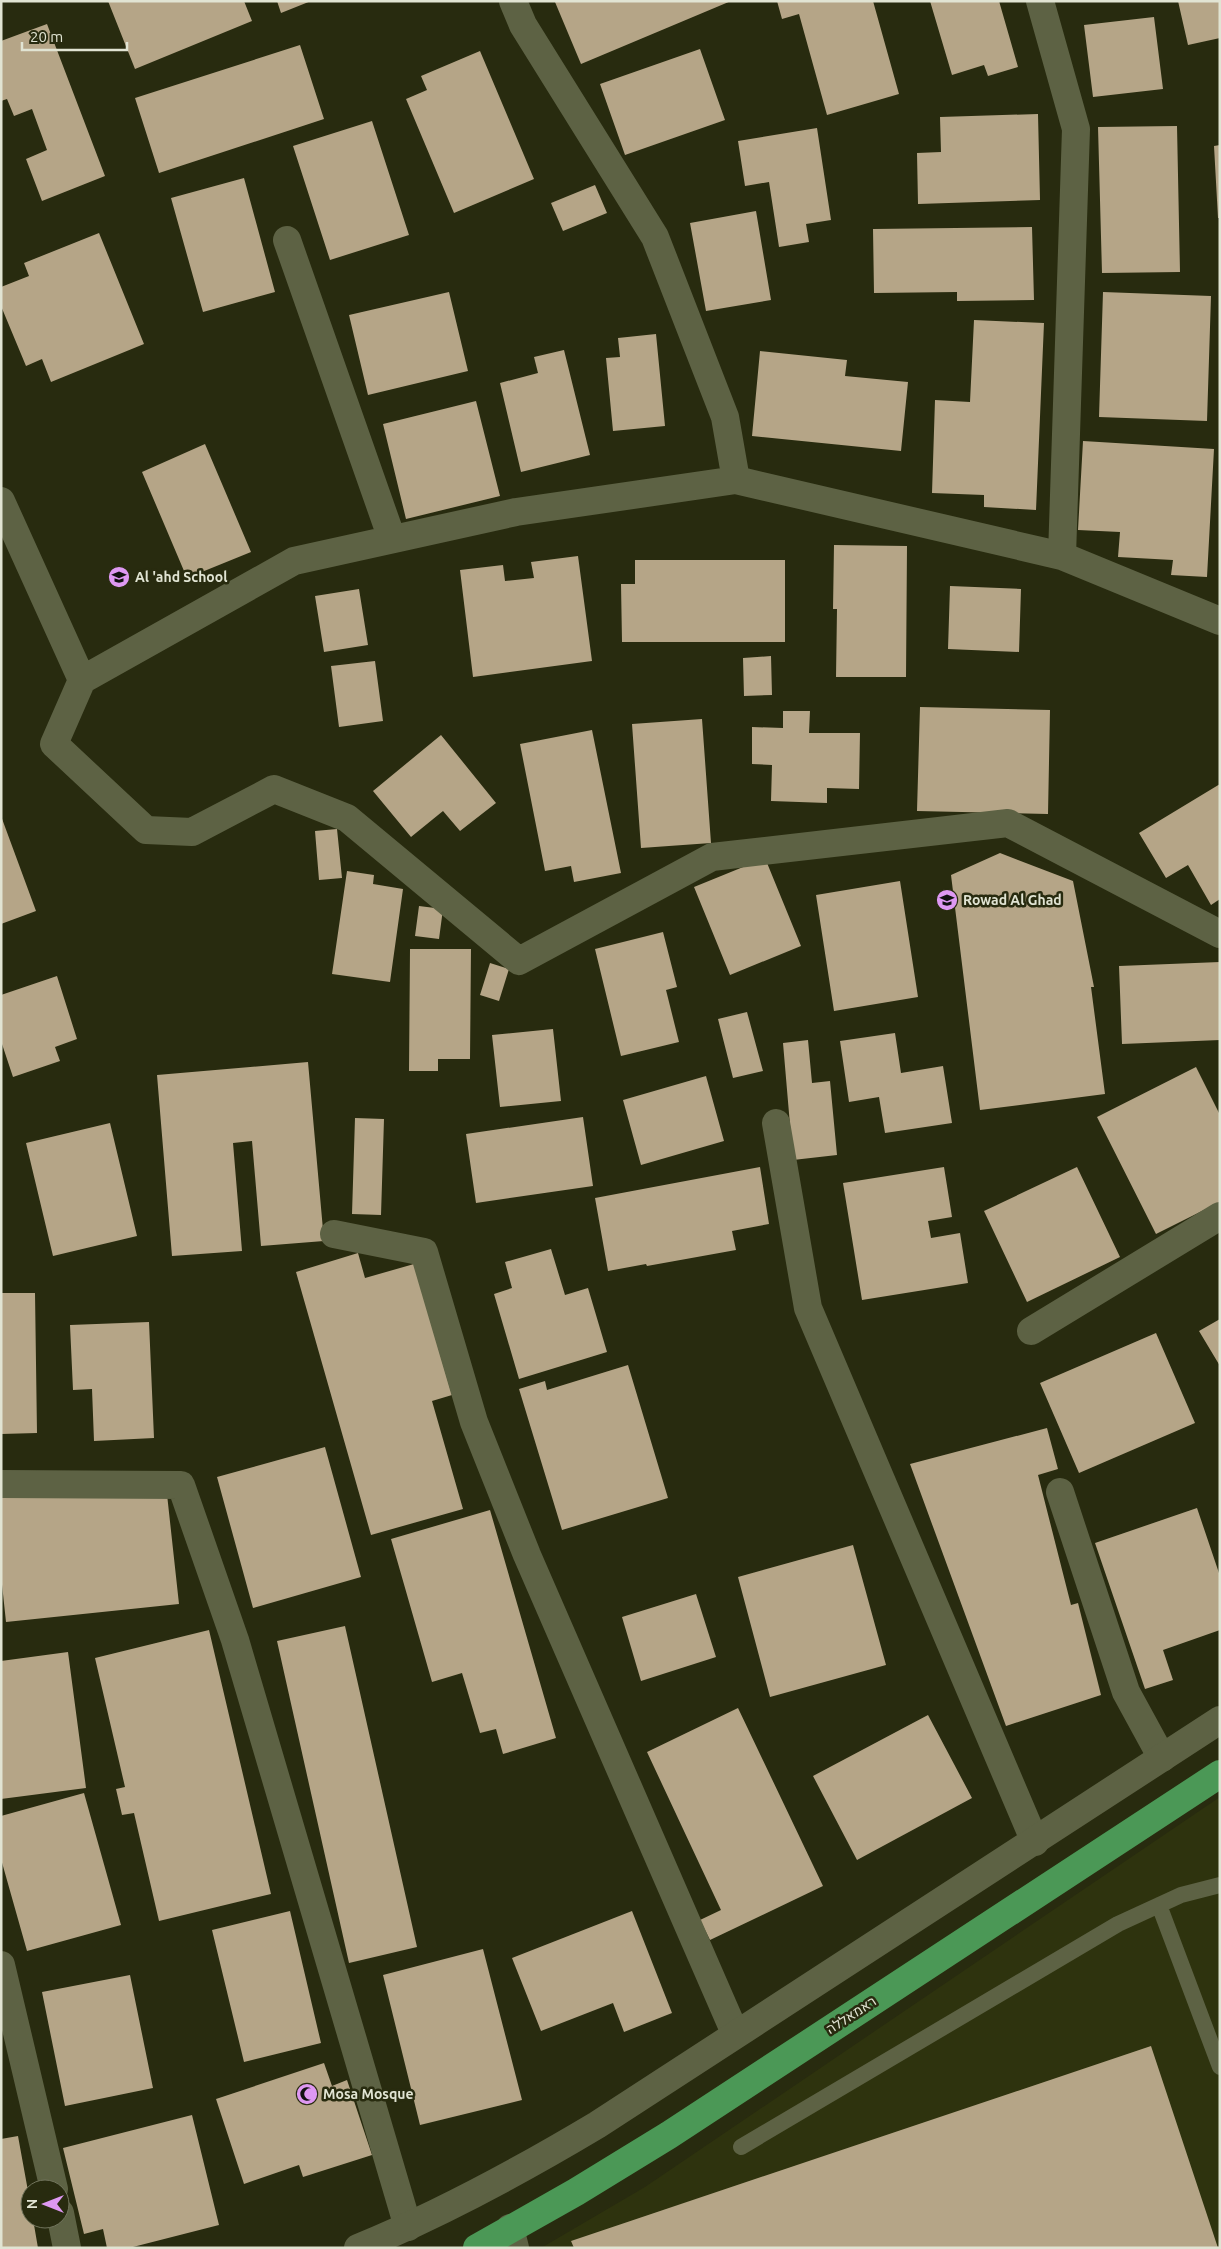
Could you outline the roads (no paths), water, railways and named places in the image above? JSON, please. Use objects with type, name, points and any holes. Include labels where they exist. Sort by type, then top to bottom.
[{"type":"highway","name":"ראמאללה","points":[[477,2248],[513,2238],[576,2192],[669,2135],[1220,1774]]},
{"type":"street","points":[[513,1],[523,25],[655,237],[726,417],[736,480]]},
{"type":"street","points":[[1040,1],[1076,130],[1062,556]]},
{"type":"street","points":[[287,240],[392,539]]},
{"type":"street","points":[[1220,621],[1062,556],[736,480],[516,512],[294,562],[82,680],[54,744],[146,830],[192,832],[274,789],[347,818],[519,961],[712,857],[1008,824],[1220,934]]},
{"type":"street","points":[[1,501],[82,680]]},
{"type":"street","points":[[776,1124],[808,1308],[1035,1842]]},
{"type":"street","points":[[1031,1331],[1220,1216]]},
{"type":"street","points":[[334,1234],[424,1252],[478,1431],[527,1554],[735,2034]]},
{"type":"street","points":[[1,1484],[180,1485],[235,1640],[408,2227]]},
{"type":"street","points":[[1060,1492],[1126,1692],[1162,1758]]},
{"type":"street","points":[[358,2248],[408,2227],[506,2178],[597,2125],[1220,1720]]},
{"type":"street","points":[[1,1965],[52,2179]]},
{"type":"street","points":[[63,2229],[67,2248]]},
{"type":"lane","points":[[740,2147],[1118,1924],[1181,1895],[1220,1885]]},
{"type":"lane","points":[[1159,1906],[1220,2067]]},
{"type":"place","name":"Al 'ahd School","points":[[119,577]]},
{"type":"place","name":"Rowad Al Ghad","points":[[947,900]]},
{"type":"place","name":"Mosa Mosque","points":[[307,2094]]}]
